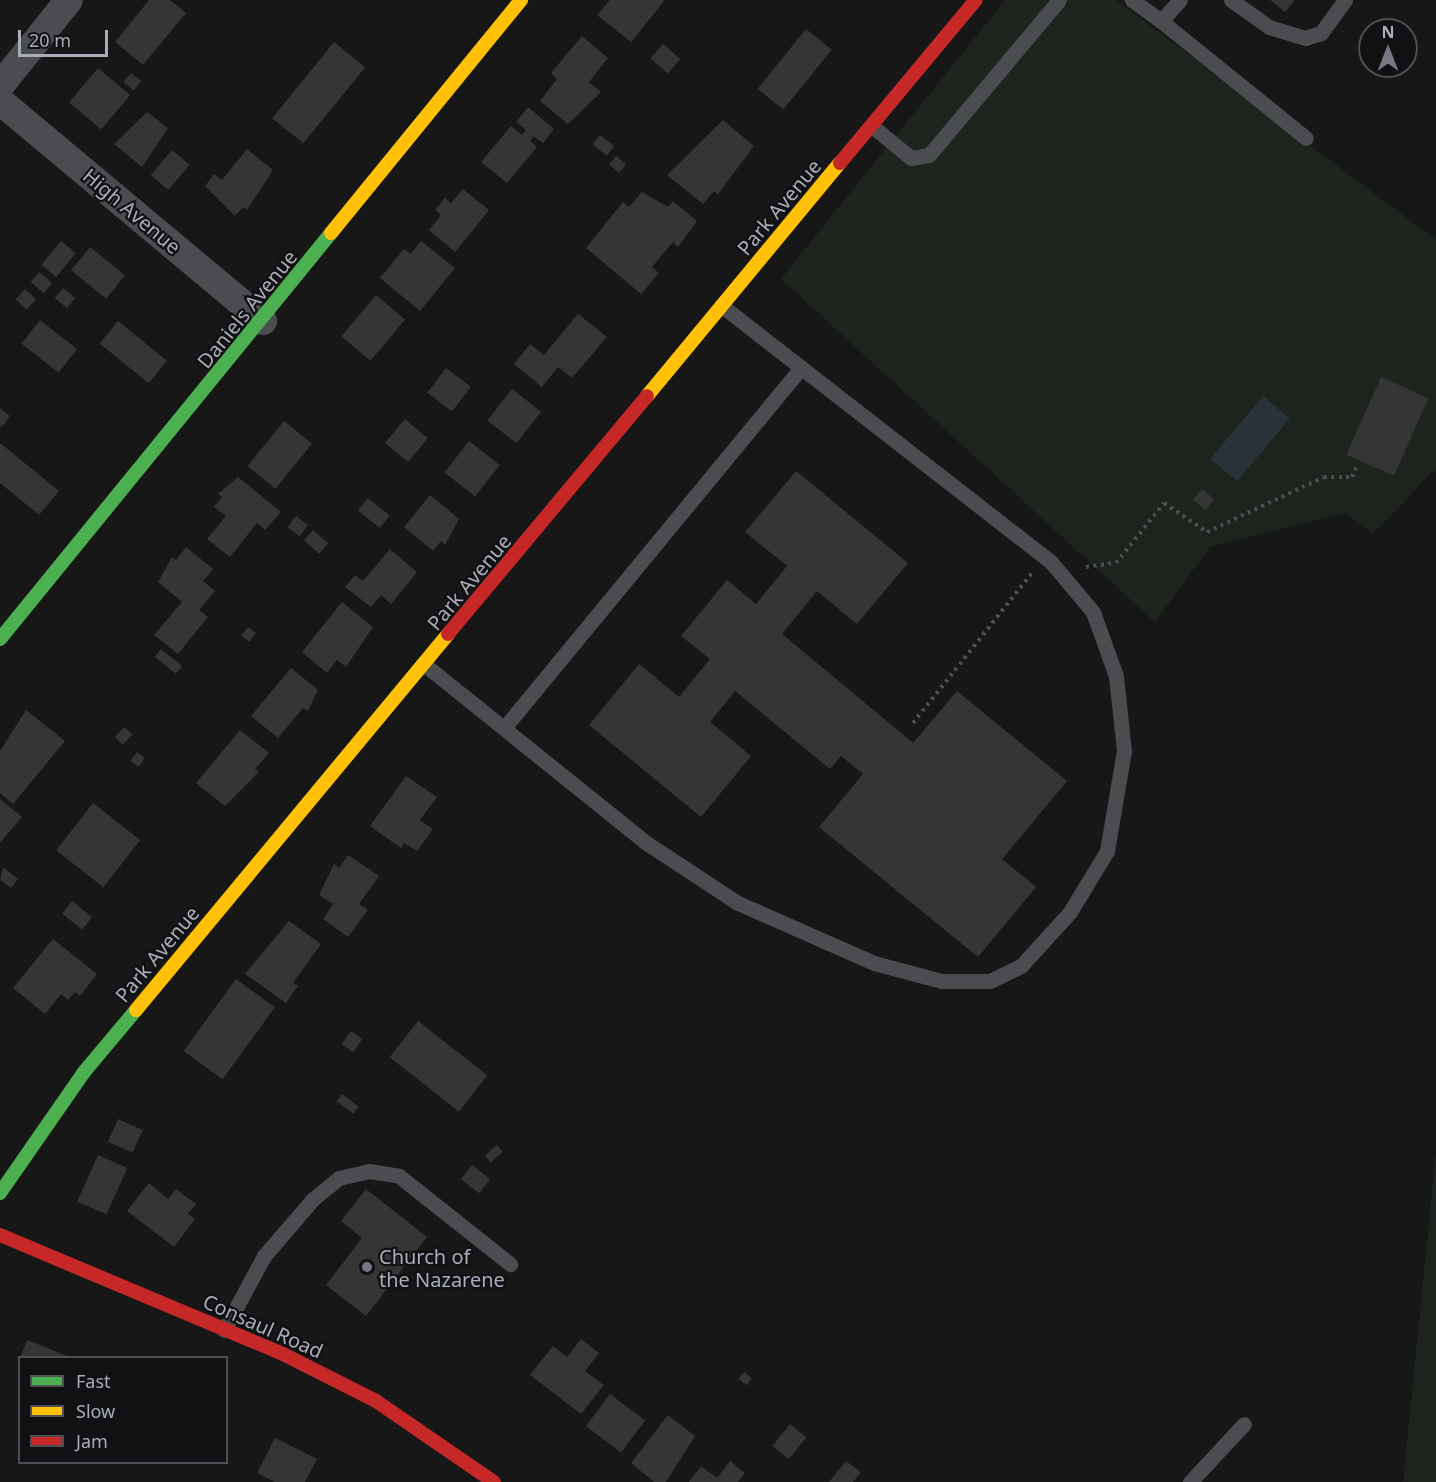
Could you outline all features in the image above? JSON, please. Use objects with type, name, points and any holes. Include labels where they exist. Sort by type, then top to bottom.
[{"type":"street","points":[[0,86],[69,0]]},
{"type":"street","name":"Daniels Avenue","points":[[0,639],[263,321],[521,0]]},
{"type":"street","name":"Park Avenue","points":[[0,1193],[84,1072],[723,307],[976,0]]},
{"type":"street","name":"High Avenue","points":[[0,101],[263,321]]},
{"type":"street","name":"Consaul Road","points":[[0,1235],[224,1330],[376,1401],[494,1482]]},
{"type":"lane","points":[[872,126],[911,158],[928,155],[1059,0]]},
{"type":"lane","points":[[1132,0],[1306,138]]},
{"type":"lane","points":[[1161,21],[1180,0]]},
{"type":"lane","points":[[1231,0],[1269,27],[1305,38],[1321,33],[1345,0]]},
{"type":"lane","points":[[425,665],[645,842],[738,903],[874,963],[941,981],[990,981],[1021,966],[1070,912],[1107,850],[1124,751],[1116,676],[1093,612],[1044,557],[723,307]]},
{"type":"lane","points":[[504,728],[801,368]]},
{"type":"lane","points":[[224,1330],[264,1256],[313,1199],[339,1178],[369,1171],[399,1176],[510,1264]]},
{"type":"lane","points":[[1190,1482],[1244,1425]]},
{"type":"path","points":[[913,723],[1044,557],[1061,555],[1087,567],[1116,563],[1164,503],[1207,532],[1324,477],[1352,477],[1357,466]]},
{"type":"shaded area","points":[[1005,0],[1116,0],[1436,240],[1436,468],[1373,534],[1346,513],[1210,547],[1155,622],[781,279]]},
{"type":"shaded area","points":[[1263,396],[1290,418],[1237,481],[1210,459]]},
{"type":"shaded area","points":[[1436,1152],[1436,1482],[1403,1482]]},
{"type":"building","points":[[149,0],[170,0],[186,13],[143,65],[115,42]]},
{"type":"building","points":[[610,0],[665,0],[631,42],[597,15]]},
{"type":"building","points":[[1270,0],[1295,0],[1285,12]]},
{"type":"building","points":[[806,29],[832,50],[783,110],[758,89]]},
{"type":"building","points":[[582,36],[608,58],[589,82],[601,92],[568,124],[540,101],[557,79],[551,73]]},
{"type":"building","points":[[334,42],[365,67],[303,143],[272,118]]},
{"type":"building","points":[[663,44],[680,59],[668,73],[651,58]]},
{"type":"building","points":[[98,68],[130,95],[101,129],[69,102]]},
{"type":"building","points":[[131,73],[141,81],[134,91],[123,82]]},
{"type":"building","points":[[528,107],[554,129],[543,143],[534,136],[530,141],[537,147],[507,183],[481,162],[511,126],[522,135],[526,130],[516,122]]},
{"type":"building","points":[[147,112],[168,128],[142,167],[114,144]]},
{"type":"building","points":[[723,120],[754,146],[718,194],[714,191],[703,204],[667,175]]},
{"type":"building","points":[[600,135],[614,146],[607,156],[593,144]]},
{"type":"building","points":[[247,149],[273,170],[247,210],[243,207],[235,216],[205,186],[214,174],[222,180]]},
{"type":"building","points":[[172,150],[190,165],[168,190],[151,175]]},
{"type":"building","points":[[616,156],[626,164],[619,173],[609,165]]},
{"type":"building","points":[[463,189],[489,210],[455,252],[429,230],[441,215],[435,210],[445,198],[451,203]]},
{"type":"building","points":[[642,192],[668,207],[673,201],[697,221],[678,247],[673,242],[652,267],[659,273],[641,294],[586,248],[623,202],[629,207]]},
{"type":"building","points":[[61,241],[76,253],[56,277],[41,265]]},
{"type":"building","points":[[421,241],[455,268],[420,311],[380,278],[404,249],[411,254]]},
{"type":"building","points":[[90,247],[125,275],[106,299],[71,270]]},
{"type":"building","points":[[39,272],[52,283],[44,293],[31,282]]},
{"type":"building","points":[[63,288],[75,298],[67,308],[55,298]]},
{"type":"building","points":[[25,289],[36,299],[27,309],[16,299]]},
{"type":"building","points":[[376,295],[405,319],[370,361],[341,336]]},
{"type":"building","points":[[578,314],[607,337],[572,378],[558,367],[542,387],[514,364],[530,344],[544,355]]},
{"type":"building","points":[[40,320],[77,349],[59,373],[22,344]]},
{"type":"building","points":[[118,321],[167,361],[149,383],[100,344]]},
{"type":"building","points":[[446,368],[471,387],[452,411],[427,393]]},
{"type":"building","points":[[1381,377],[1429,398],[1394,476],[1346,455]]},
{"type":"building","points":[[512,389],[541,412],[517,443],[487,421]]},
{"type":"building","points":[[0,408],[10,416],[2,427],[0,426]]},
{"type":"building","points":[[405,419],[428,438],[408,462],[385,443]]},
{"type":"building","points":[[284,421],[312,444],[275,489],[247,466]]},
{"type":"building","points":[[469,441],[500,465],[475,497],[444,473]]},
{"type":"building","points":[[0,443],[59,491],[39,515],[0,483]]},
{"type":"building","points":[[796,471],[908,563],[857,624],[817,591],[782,634],[913,743],[957,691],[1067,781],[1002,859],[1036,887],[978,957],[819,827],[863,774],[841,756],[830,769],[735,691],[710,722],[751,756],[701,817],[589,725],[639,664],[679,697],[710,659],[681,636],[727,580],[756,604],[787,566],[745,532]]},
{"type":"building","points":[[238,477],[281,512],[265,530],[257,523],[230,557],[207,539],[226,516],[214,507],[222,497],[218,494]]},
{"type":"building","points":[[1202,489],[1214,499],[1205,510],[1193,500]]},
{"type":"building","points":[[430,495],[459,519],[445,545],[441,541],[433,551],[404,527]]},
{"type":"building","points":[[368,498],[390,516],[380,528],[358,510]]},
{"type":"building","points":[[296,516],[308,525],[300,536],[288,527]]},
{"type":"building","points":[[313,530],[328,543],[319,554],[304,541]]},
{"type":"building","points":[[186,547],[213,569],[203,581],[215,591],[199,610],[208,617],[178,654],[154,635],[182,602],[158,582],[172,557],[176,560]]},
{"type":"building","points":[[390,549],[417,572],[391,604],[381,595],[371,607],[345,587],[355,575],[363,581]]},
{"type":"building","points":[[342,602],[373,627],[346,667],[337,660],[327,673],[302,652]]},
{"type":"building","points":[[248,627],[256,633],[249,642],[241,636]]},
{"type":"building","points":[[161,649],[182,666],[176,674],[155,657]]},
{"type":"building","points":[[291,668],[318,690],[308,711],[303,708],[278,738],[251,716]]},
{"type":"building","points":[[26,710],[65,741],[13,804],[0,793],[0,751]]},
{"type":"building","points":[[124,727],[132,734],[123,745],[115,738]]},
{"type":"building","points":[[240,730],[269,753],[255,769],[259,772],[225,806],[196,783]]},
{"type":"building","points":[[137,752],[145,758],[138,767],[130,761]]},
{"type":"building","points":[[406,776],[437,797],[420,820],[433,829],[417,851],[404,843],[401,848],[370,826]]},
{"type":"building","points":[[0,799],[22,817],[0,843]]},
{"type":"building","points":[[93,803],[140,840],[103,887],[56,850]]},
{"type":"building","points":[[348,855],[379,876],[359,904],[368,910],[348,937],[323,919],[333,904],[319,895],[334,864],[339,868]]},
{"type":"building","points":[[3,867],[18,879],[11,888],[0,880]]},
{"type":"building","points":[[72,901],[92,917],[82,930],[62,913]]},
{"type":"building","points":[[289,921],[321,944],[293,983],[298,986],[286,1003],[245,974]]},
{"type":"building","points":[[53,939],[97,974],[80,996],[75,992],[68,1000],[61,994],[45,1014],[13,988]]},
{"type":"building","points":[[236,979],[275,1007],[223,1079],[184,1051]]},
{"type":"building","points":[[418,1021],[487,1075],[459,1111],[390,1057]]},
{"type":"building","points":[[351,1031],[362,1039],[353,1052],[342,1044]]},
{"type":"building","points":[[342,1094],[359,1107],[353,1114],[337,1101]]},
{"type":"building","points":[[118,1119],[143,1130],[132,1153],[108,1142]]},
{"type":"building","points":[[497,1145],[503,1152],[491,1162],[485,1155]]},
{"type":"building","points":[[98,1155],[127,1168],[106,1215],[77,1202]]},
{"type":"building","points":[[472,1165],[490,1179],[479,1193],[461,1179]]},
{"type":"building","points":[[149,1183],[168,1199],[176,1189],[196,1204],[188,1214],[195,1219],[174,1247],[127,1211]]},
{"type":"building","points":[[366,1189],[427,1237],[366,1316],[326,1285],[362,1238],[341,1221]]},
{"type":"building","points":[[581,1339],[599,1353],[585,1371],[604,1385],[581,1414],[530,1375],[553,1346],[567,1357]]},
{"type":"building","points":[[27,1340],[67,1356],[21,1356]]},
{"type":"building","points":[[744,1372],[752,1378],[747,1385],[739,1379]]},
{"type":"building","points":[[610,1394],[645,1420],[621,1452],[586,1426]]},
{"type":"building","points":[[668,1415],[695,1436],[666,1482],[654,1482],[631,1463]]},
{"type":"building","points":[[790,1424],[806,1437],[789,1459],[772,1446]]},
{"type":"building","points":[[275,1438],[317,1459],[305,1482],[275,1482],[257,1473]]},
{"type":"building","points":[[730,1461],[745,1473],[738,1482],[689,1482],[701,1466],[717,1478]]},
{"type":"building","points":[[846,1461],[861,1472],[853,1482],[829,1482]]},
{"type":"traffic: fast","points":[[0,639],[331,233]]},
{"type":"traffic: fast","points":[[0,1193],[84,1072],[136,1010]]},
{"type":"traffic: slow","points":[[331,233],[521,0]]},
{"type":"traffic: slow","points":[[647,396],[840,163]]},
{"type":"traffic: slow","points":[[136,1010],[448,634]]},
{"type":"traffic: jam","points":[[840,163],[976,0]]},
{"type":"traffic: jam","points":[[448,634],[647,396]]},
{"type":"traffic: jam","points":[[0,1235],[285,1355],[376,1401],[494,1482]]},
{"type":"place","name":"Church of the Nazarene","points":[[367,1267]]}]
